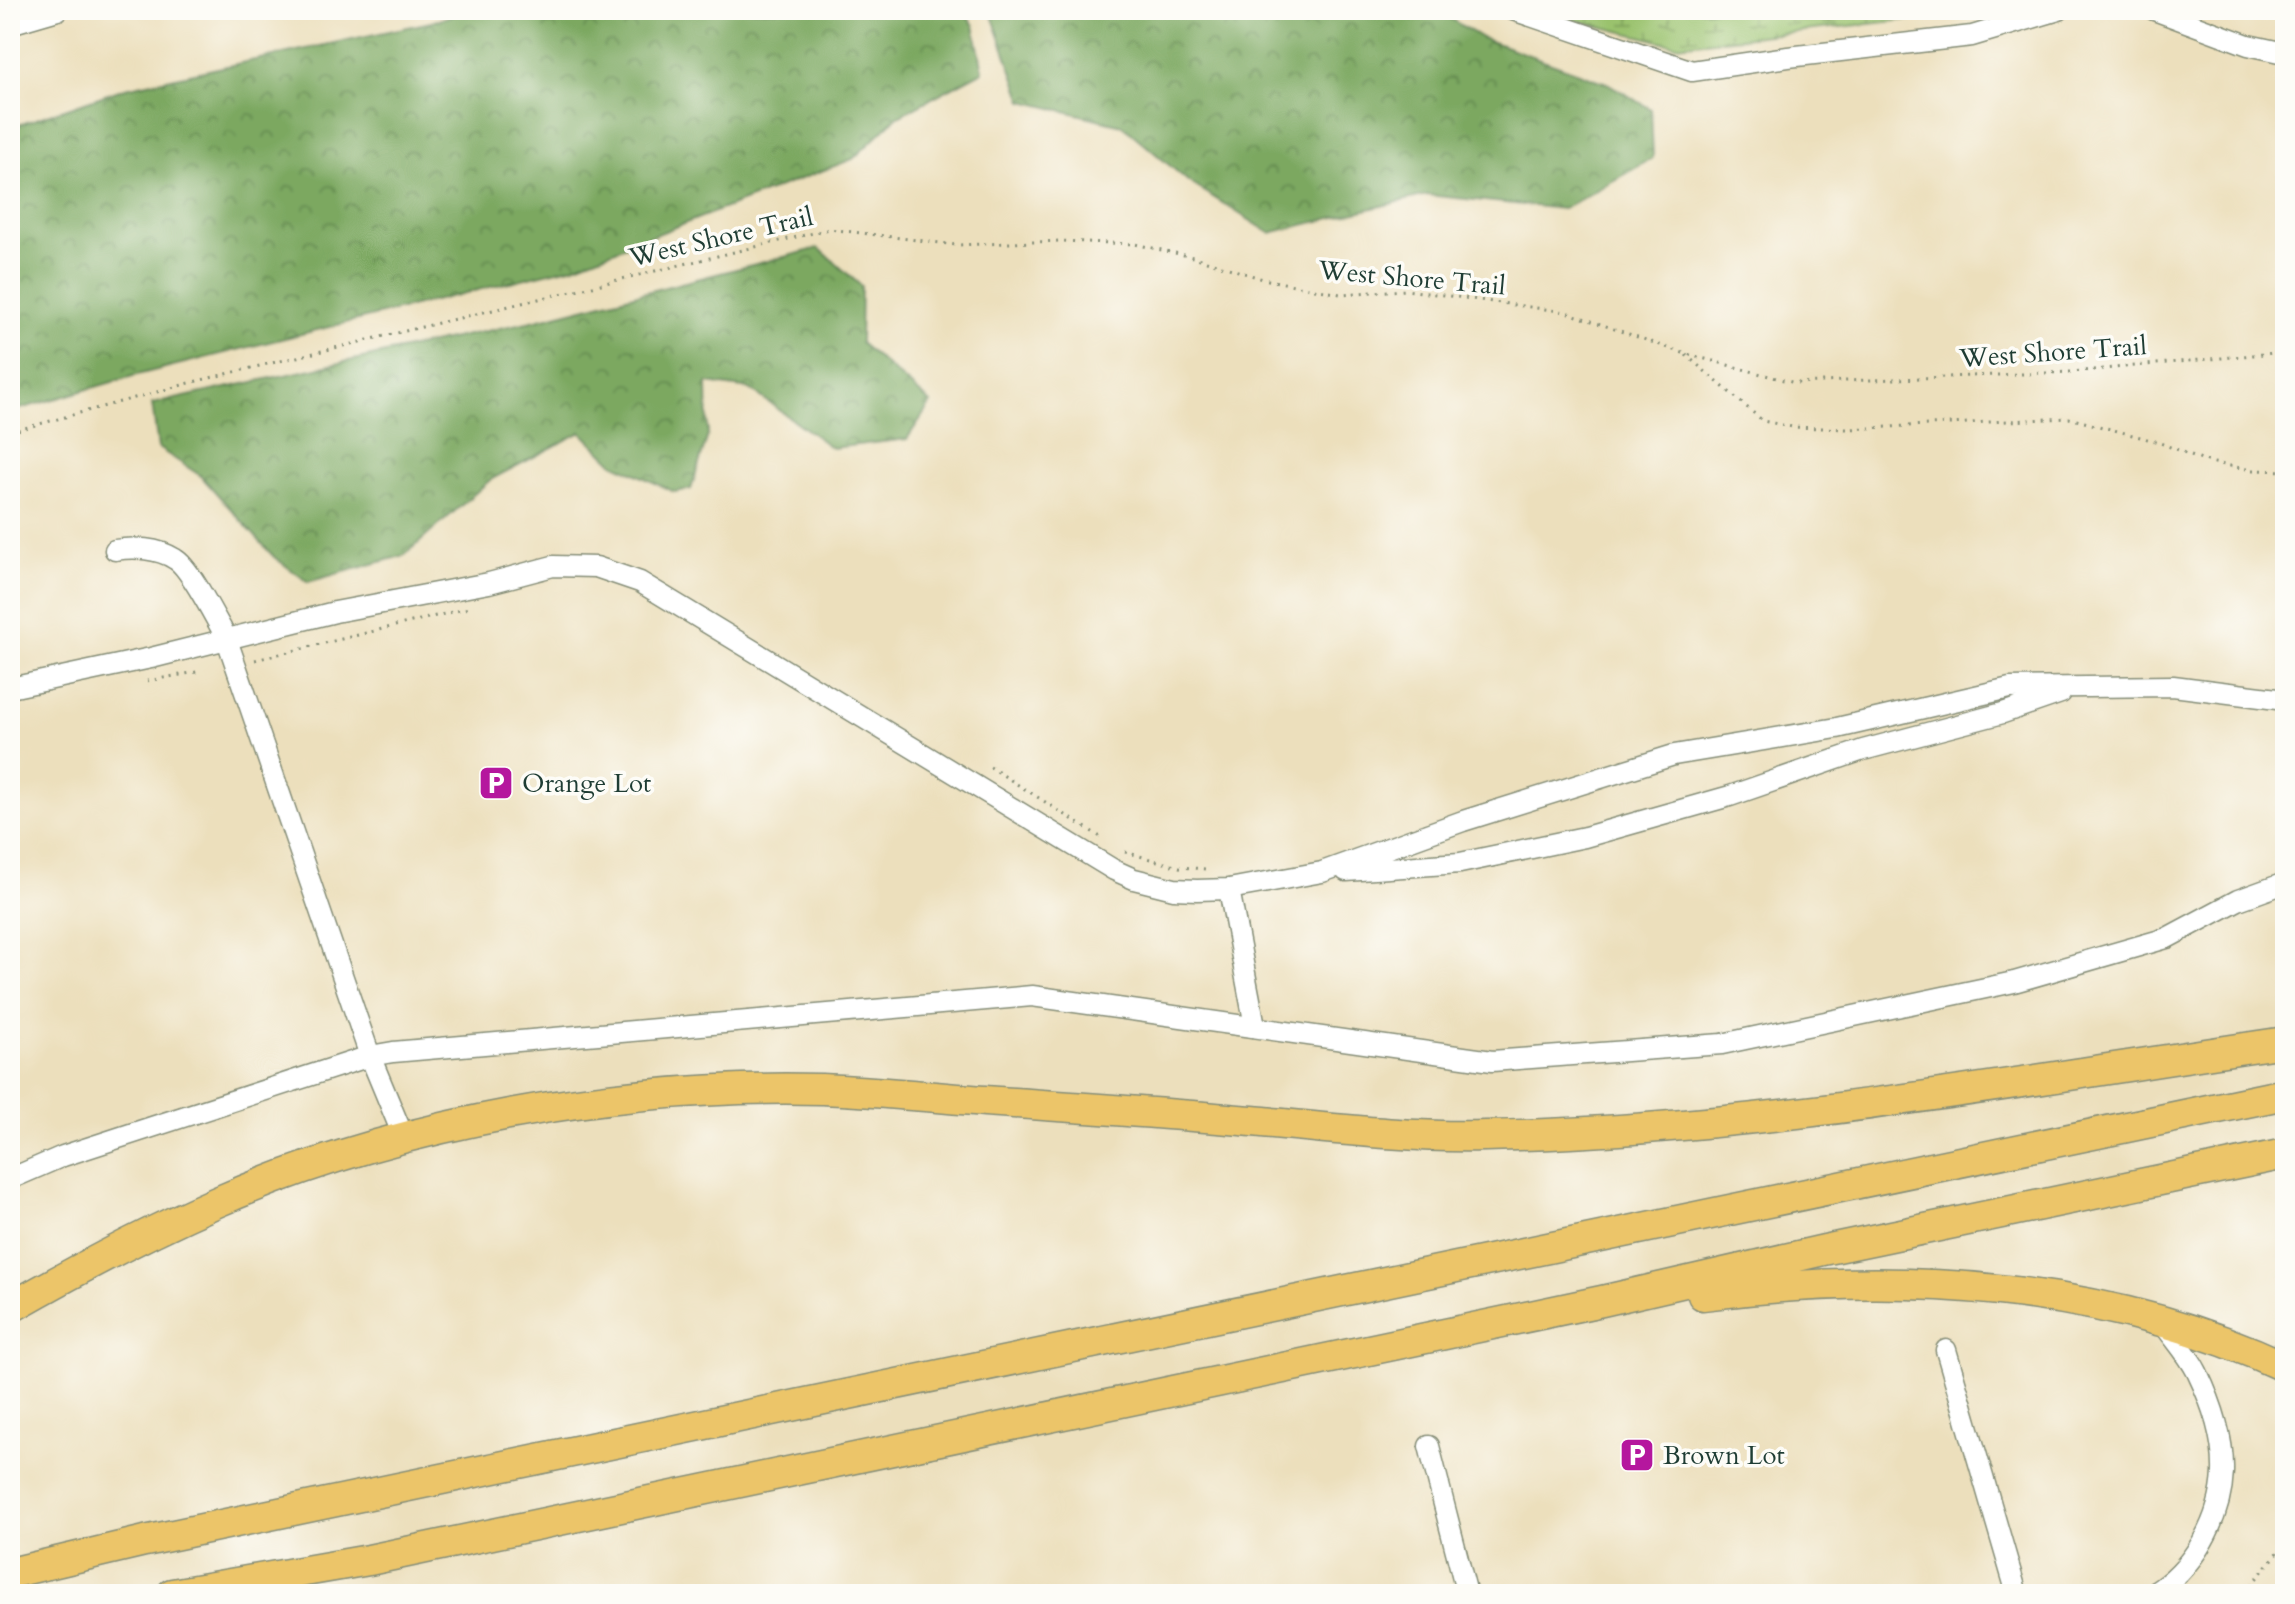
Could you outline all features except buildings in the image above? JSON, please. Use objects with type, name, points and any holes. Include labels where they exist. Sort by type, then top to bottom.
[{"type":"highway","points":[[10,1308],[99,1257],[220,1200],[310,1167],[404,1138],[549,1106],[710,1090],[823,1089],[1478,1136],[1652,1129],[1827,1109],[2285,1042]]},
{"type":"highway","points":[[10,1573],[145,1541],[2285,1094]]},
{"type":"highway","points":[[172,1594],[369,1560],[2285,1154]]},
{"type":"highway","points":[[1602,1301],[1660,1301],[1765,1287],[1875,1283],[1989,1288],[2090,1303],[2162,1322],[2285,1367]]},
{"type":"highway","points":[[250,1594],[369,1560]]},
{"type":"lane","points":[[10,24],[58,10]]},
{"type":"lane","points":[[1513,10],[1692,71],[1972,36],[2059,10]]},
{"type":"lane","points":[[2154,10],[2248,45],[2285,53]]},
{"type":"lane","points":[[115,550],[136,547],[177,559],[226,637],[370,1056],[404,1138]]},
{"type":"lane","points":[[10,688],[151,658],[335,612],[489,583],[553,566],[596,567],[640,582],[1114,870],[1134,879],[1174,889],[1218,890],[1322,872],[1460,863],[1585,837],[1730,796],[1863,750],[2003,713],[2076,687]]},
{"type":"lane","points":[[1322,872],[1463,821],[1674,755],[1837,728],[2010,688],[2173,686],[2285,700]]},
{"type":"lane","points":[[10,1179],[63,1156],[370,1056],[468,1044],[1032,996],[1492,1061],[1722,1044],[2014,982],[2167,938],[2238,900],[2285,883]]},
{"type":"lane","points":[[1218,890],[1255,1026]]},
{"type":"lane","points":[[2152,1594],[2169,1584],[2194,1556],[2214,1516],[2223,1472],[2217,1424],[2196,1370],[2162,1322]]},
{"type":"lane","points":[[1946,1350],[2017,1594]]},
{"type":"lane","points":[[1429,1446],[1467,1594]]},
{"type":"path","name":"West Shore Trail","points":[[10,432],[212,377],[830,229],[957,245],[1061,241],[1135,244],[1197,258],[1263,279],[1340,294],[1406,290],[1566,312],[1683,353],[1795,383],[2072,372],[2285,352]]},
{"type":"path","name":"West Shore Trail","points":[[1683,353],[1763,421],[1792,427],[1848,429],[2069,418],[2155,441],[2209,462],[2252,470],[2285,471]]},
{"type":"path","points":[[251,661],[478,606]]},
{"type":"path","points":[[990,767],[1108,842]]},
{"type":"path","points":[[1117,849],[1179,867],[1206,868],[1218,890]]},
{"type":"path","points":[[2238,1594],[2252,1584],[2285,1544]]},
{"type":"green space","points":[[470,10],[961,10],[974,25],[983,71],[898,116],[853,159],[574,266],[133,376],[10,412],[10,128],[125,88],[431,22]]},
{"type":"green space","points":[[990,10],[1436,10],[1482,38],[1607,83],[1651,109],[1653,158],[1563,209],[1427,195],[1270,233],[1189,182],[1122,125],[1023,101]]},
{"type":"green space","points":[[1545,10],[1996,10],[1676,45]]},
{"type":"green space","points":[[819,248],[861,286],[860,343],[931,403],[907,439],[832,448],[750,389],[707,383],[708,435],[691,489],[674,492],[613,463],[581,432],[490,480],[405,555],[308,582],[274,557],[201,476],[158,448],[152,404],[532,321]]},
{"type":"place","name":"Orange Lot","points":[[496,783]]},
{"type":"place","name":"Brown Lot","points":[[1637,1455]]}]
